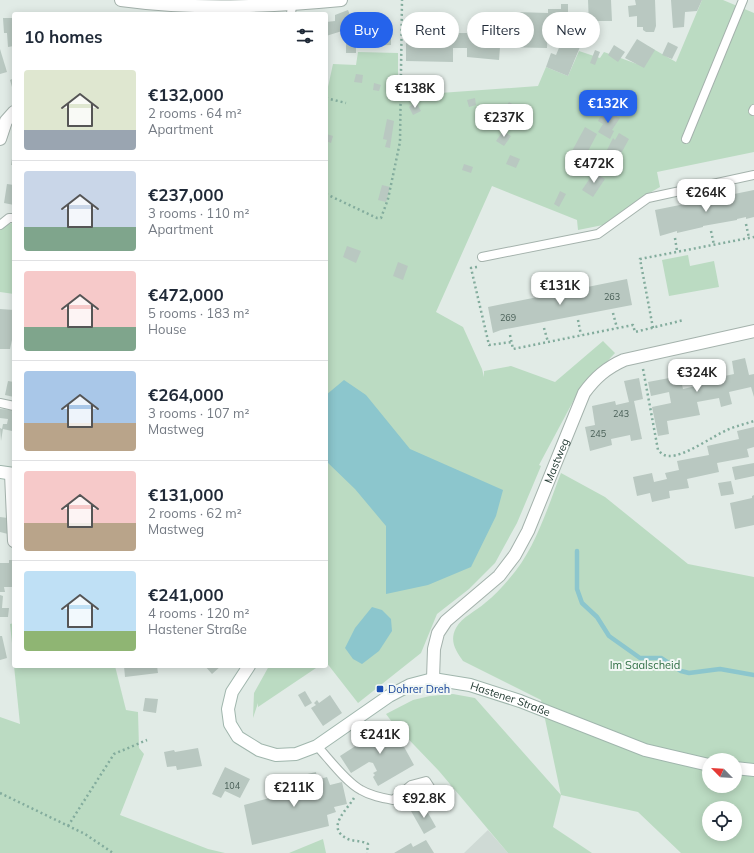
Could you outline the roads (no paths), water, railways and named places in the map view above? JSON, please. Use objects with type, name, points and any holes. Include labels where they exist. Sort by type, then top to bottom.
[{"type":"street","points":[[121,0],[160,6],[211,3],[292,9],[341,0]]},
{"type":"street","points":[[152,12],[160,6]]},
{"type":"street","points":[[0,139],[6,121],[12,114]]},
{"type":"street","name":"Mastweg","points":[[433,679],[434,649],[438,633],[446,621],[499,576],[515,554],[530,524],[584,393],[594,380],[608,367],[624,360],[754,331]]},
{"type":"street","points":[[8,473],[12,518]]},
{"type":"street","name":"Hastener Straße","points":[[249,668],[232,692],[228,709],[230,724],[238,737],[259,750],[276,755],[296,754],[317,746],[389,696],[410,685],[433,679],[470,685],[520,701],[644,750],[702,763]]},
{"type":"street","points":[[742,769],[754,770]]},
{"type":"lane","points":[[686,139],[743,0]]},
{"type":"lane","points":[[482,257],[598,234],[648,198],[754,175]]},
{"type":"lane","points":[[0,225],[8,218],[12,218]]},
{"type":"lane","points":[[0,403],[12,406]]},
{"type":"lane","points":[[317,746],[359,789],[370,795],[393,800],[411,785],[426,781],[441,804]]},
{"type":"water","points":[[344,380],[366,395],[410,449],[503,490],[496,516],[471,567],[428,585],[386,594],[386,526],[355,489],[328,463],[328,393]]},
{"type":"water","points":[[372,607],[382,610],[391,619],[392,631],[379,651],[362,664],[353,659],[345,648],[355,628]]},
{"type":"waterway","points":[[577,551],[577,589],[582,603],[597,617],[609,636],[640,658],[661,658],[681,671],[689,673],[720,669],[754,675]]},
{"type":"place","name":"Dohrer Dreh","points":[[380,689]]},
{"type":"park label","name":"Im Saalscheid","points":[[645,665]]}]
